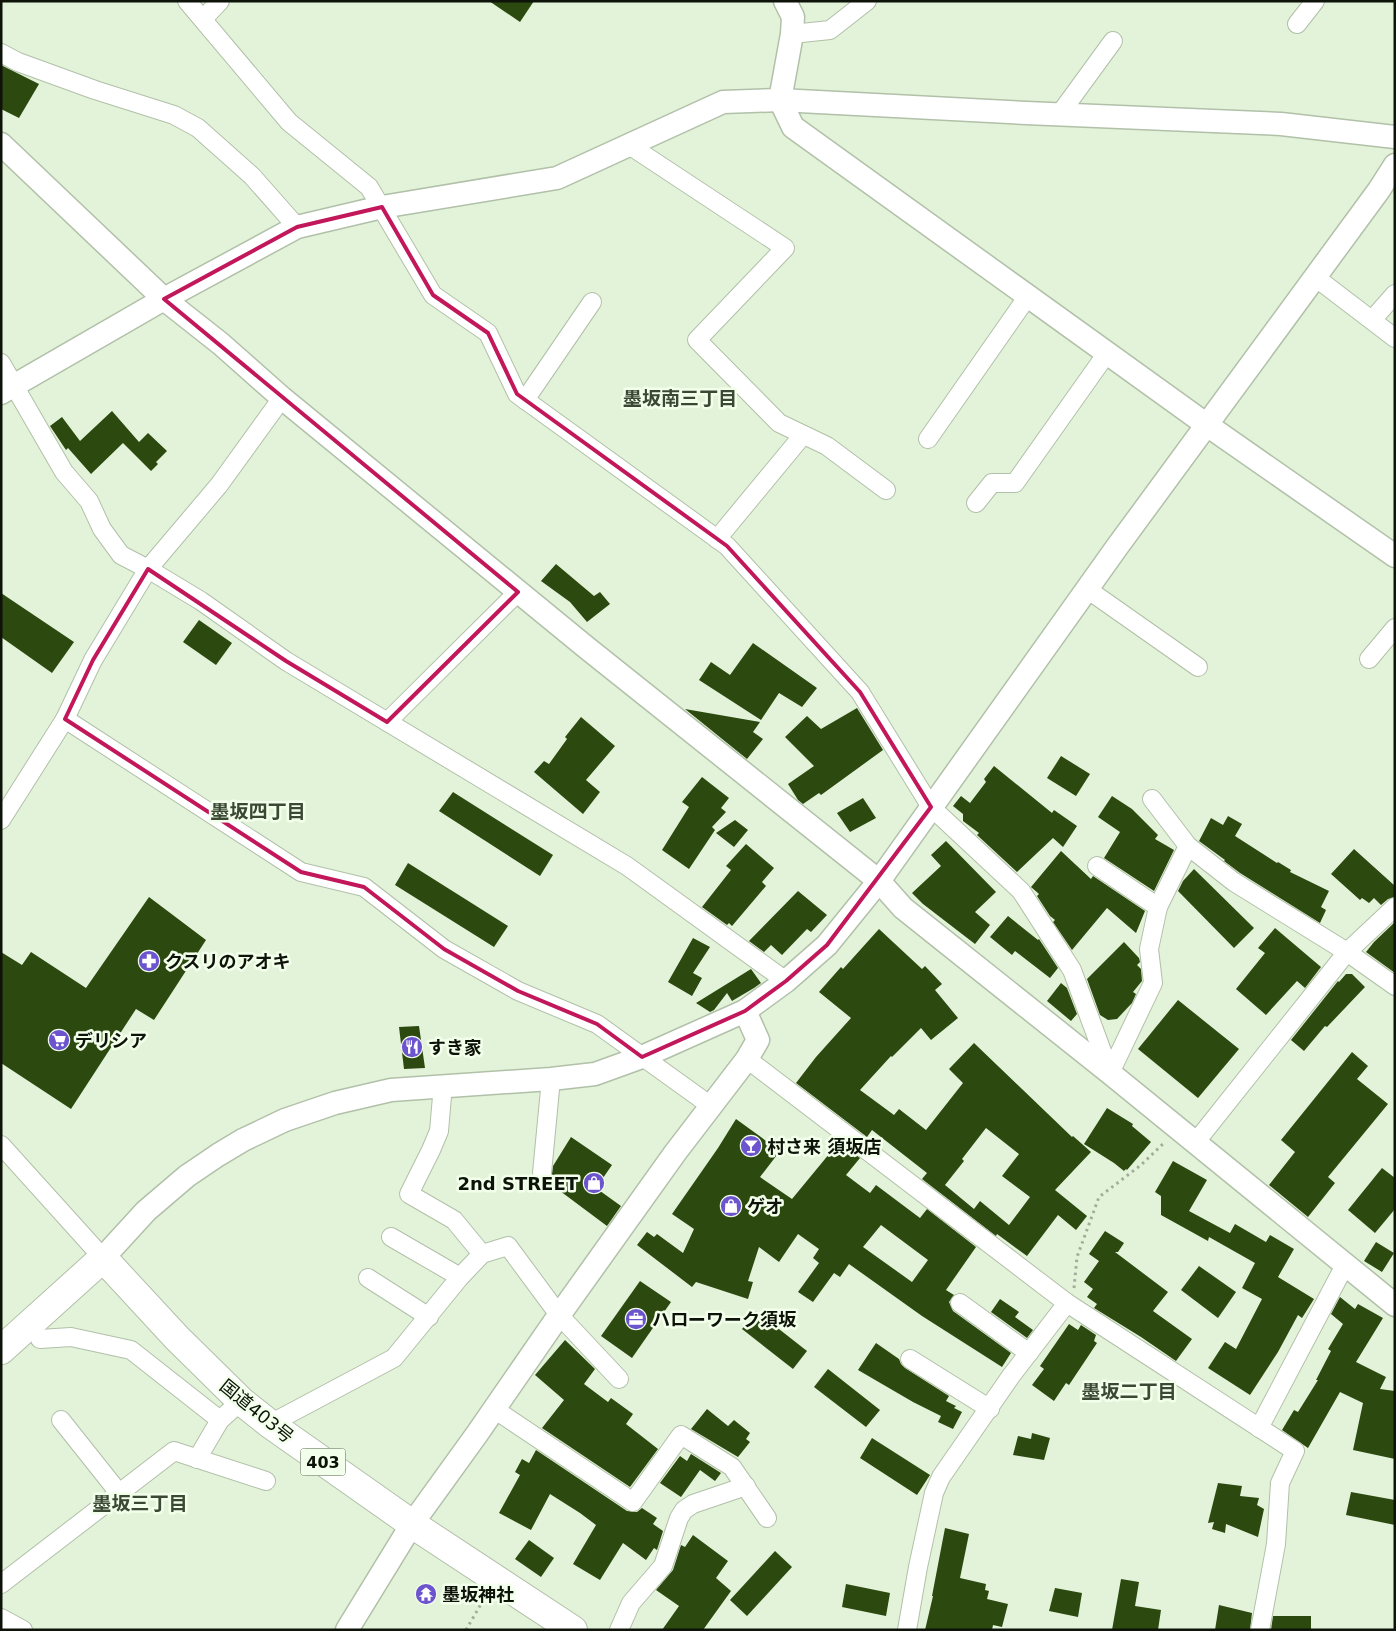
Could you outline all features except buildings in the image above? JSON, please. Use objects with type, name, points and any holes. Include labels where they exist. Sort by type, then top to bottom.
[{"type":"highway","points":[[1,1350],[103,1258]]},
{"type":"highway","name":"国道403号","points":[[103,1258],[176,1338],[241,1401],[270,1424],[412,1524],[573,1630]]},
{"type":"street","points":[[187,1],[289,122],[369,187],[433,295],[488,333],[517,394],[727,546],[860,692],[931,807],[1021,891],[1072,970],[1110,1073]]},
{"type":"street","points":[[203,19],[220,1]]},
{"type":"street","points":[[785,1],[793,18],[792,34],[780,100],[793,127],[1207,425],[1393,552]]},
{"type":"street","points":[[792,34],[830,30],[867,1]]},
{"type":"street","points":[[1297,24],[1315,1]]},
{"type":"street","points":[[1059,114],[1113,41]]},
{"type":"street","points":[[1,53],[18,62],[95,90],[174,115],[198,128],[252,176],[296,227]]},
{"type":"street","points":[[7,390],[164,299],[296,227],[382,207],[557,178],[723,102],[780,100],[1281,124],[1395,137]]},
{"type":"street","points":[[1,144],[164,299],[221,344],[282,398],[518,592],[879,881],[903,908],[1110,1073],[1395,1305]]},
{"type":"street","points":[[629,144],[784,248],[697,340],[779,423],[827,446],[886,490]]},
{"type":"street","points":[[1,1145],[103,1258],[146,1210],[180,1182],[218,1154],[285,1120],[335,1104],[391,1090],[552,1079],[595,1074],[642,1057],[745,1011],[786,981],[827,945],[879,881],[1087,589],[1394,166]]},
{"type":"street","points":[[1314,277],[1395,338]]},
{"type":"street","points":[[1372,320],[1395,294]]},
{"type":"street","points":[[928,439],[1028,296]]},
{"type":"street","points":[[525,400],[592,302]]},
{"type":"street","points":[[976,503],[992,483],[1015,483],[1107,353]]},
{"type":"street","points":[[1,363],[7,390],[64,472],[88,501],[102,529],[121,555],[201,601],[286,661],[627,866],[786,981]]},
{"type":"street","points":[[1,820],[65,719],[93,660],[148,569],[220,485],[282,398]]},
{"type":"street","points":[[717,539],[803,435]]},
{"type":"street","points":[[1087,589],[1198,667]]},
{"type":"street","points":[[387,722],[518,592]]},
{"type":"street","points":[[1368,659],[1395,628]]},
{"type":"street","points":[[65,719],[301,872],[364,887],[444,949],[518,991],[598,1024],[711,1106]]},
{"type":"street","points":[[1152,799],[1188,846],[1234,882],[1346,952],[1395,986]]},
{"type":"street","points":[[1110,1073],[1153,983],[1149,949],[1158,907],[1188,846]]},
{"type":"street","points":[[1098,866],[1158,907]]},
{"type":"street","points":[[1186,1136],[1346,952],[1395,907]]},
{"type":"street","points":[[347,1630],[412,1524],[675,1153],[747,1059],[758,1040],[745,1011]]},
{"type":"street","points":[[747,1059],[1067,1303],[1295,1451],[1280,1484],[1276,1544],[1260,1630]]},
{"type":"street","points":[[542,1173],[552,1079]]},
{"type":"street","points":[[444,1086],[438,1131],[431,1150],[409,1194],[454,1220],[482,1254]]},
{"type":"street","points":[[390,1237],[460,1277]]},
{"type":"street","points":[[270,1424],[394,1358],[460,1277],[482,1254],[508,1246],[559,1315],[619,1378]]},
{"type":"street","points":[[1258,1428],[1345,1265]]},
{"type":"street","points":[[368,1278],[429,1317]]},
{"type":"street","points":[[907,1630],[934,1493],[941,1477],[1067,1303]]},
{"type":"street","points":[[960,1304],[1029,1353]]},
{"type":"street","points":[[40,1339],[70,1337],[131,1350],[220,1420]]},
{"type":"street","points":[[910,1358],[990,1409]]},
{"type":"street","points":[[197,1458],[220,1420],[241,1401]]},
{"type":"street","points":[[494,1409],[633,1502],[681,1436],[732,1467],[766,1518]]},
{"type":"street","points":[[61,1420],[119,1494]]},
{"type":"street","points":[[1,1584],[174,1451],[266,1481]]},
{"type":"street","points":[[619,1630],[631,1603],[663,1566],[679,1518],[684,1510],[693,1504],[746,1486]]},
{"type":"street","points":[[1,1618],[23,1630]]},
{"type":"path","points":[[1067,1303],[1074,1289],[1077,1257],[1099,1197],[1141,1165],[1186,1136]]},
{"type":"path","points":[[466,1630],[496,1579]]},
{"type":"highlighted area","points":[[382,207],[433,295],[488,333],[517,394],[727,546],[860,692],[931,807],[827,945],[786,981],[745,1011],[642,1057],[597,1024],[518,991],[444,949],[364,887],[301,872],[65,719],[93,660],[148,569],[286,661],[387,722],[518,592],[164,299],[297,227]]},
{"type":"place","name":"クスリのアオキ","points":[[149,961]]},
{"type":"place","name":"デリシア","points":[[59,1040]]},
{"type":"place","name":"すき家","points":[[412,1047]]},
{"type":"place","name":"村さ来 須坂店","points":[[751,1146]]},
{"type":"place","name":"2nd STREET","points":[[594,1183]]},
{"type":"place","name":"ゲオ","points":[[731,1206]]},
{"type":"place","name":"ハローワーク須坂","points":[[636,1319]]},
{"type":"place","name":"墨坂神社","points":[[426,1594]]},
{"type":"district","name":"墨坂南三丁目","points":[[680,398]]},
{"type":"district","name":"墨坂四丁目","points":[[258,811]]},
{"type":"district","name":"墨坂二丁目","points":[[1129,1391]]},
{"type":"district","name":"墨坂三丁目","points":[[140,1503]]}]
